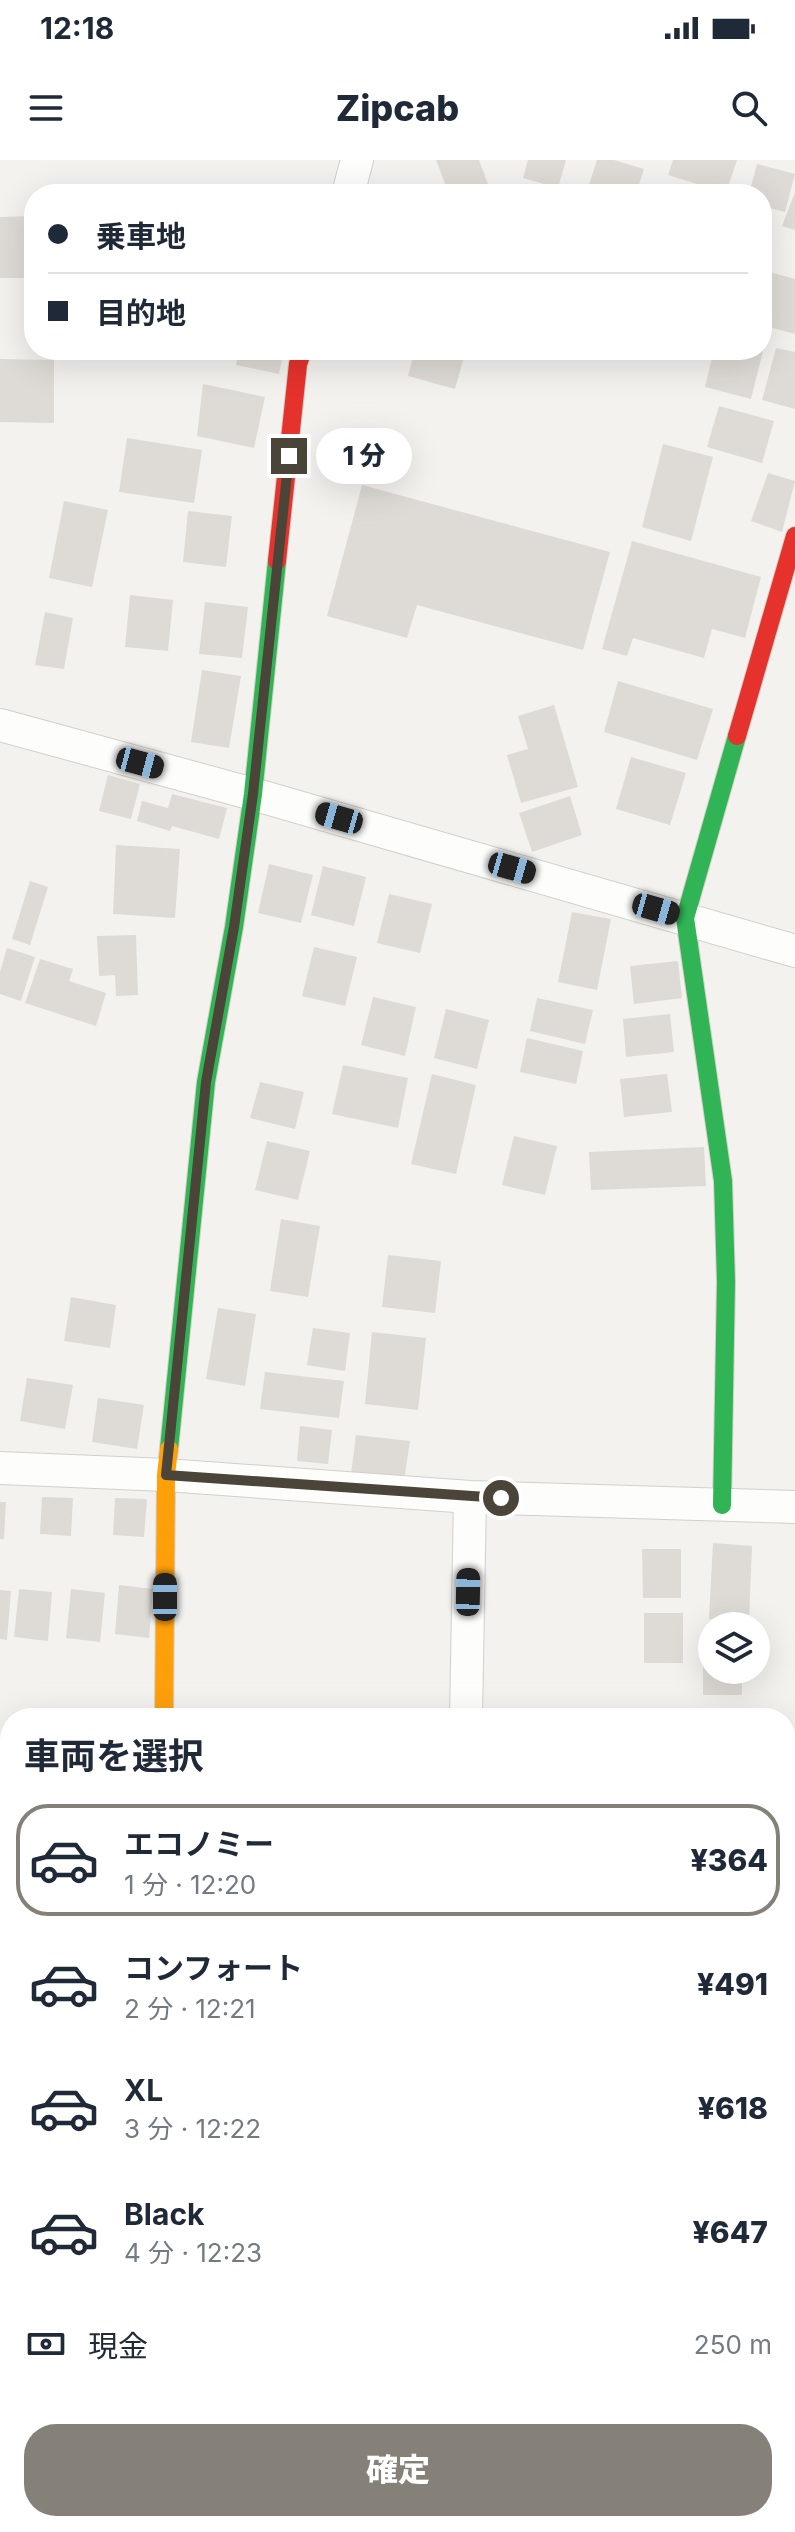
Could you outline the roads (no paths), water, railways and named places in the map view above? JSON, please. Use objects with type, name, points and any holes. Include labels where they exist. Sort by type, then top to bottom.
[{"type":"street","points":[[351,184],[357,160]]},
{"type":"street","points":[[164,1708],[166,1475],[206,1082],[234,927],[253,794],[299,360]]},
{"type":"street","points":[[722,1505],[726,1282],[723,1181],[685,918],[795,536]]},
{"type":"street","points":[[0,725],[253,794],[795,951]]},
{"type":"street","points":[[0,1468],[166,1475],[470,1497],[795,1507]]},
{"type":"street","points":[[466,1708],[470,1497]]}]
